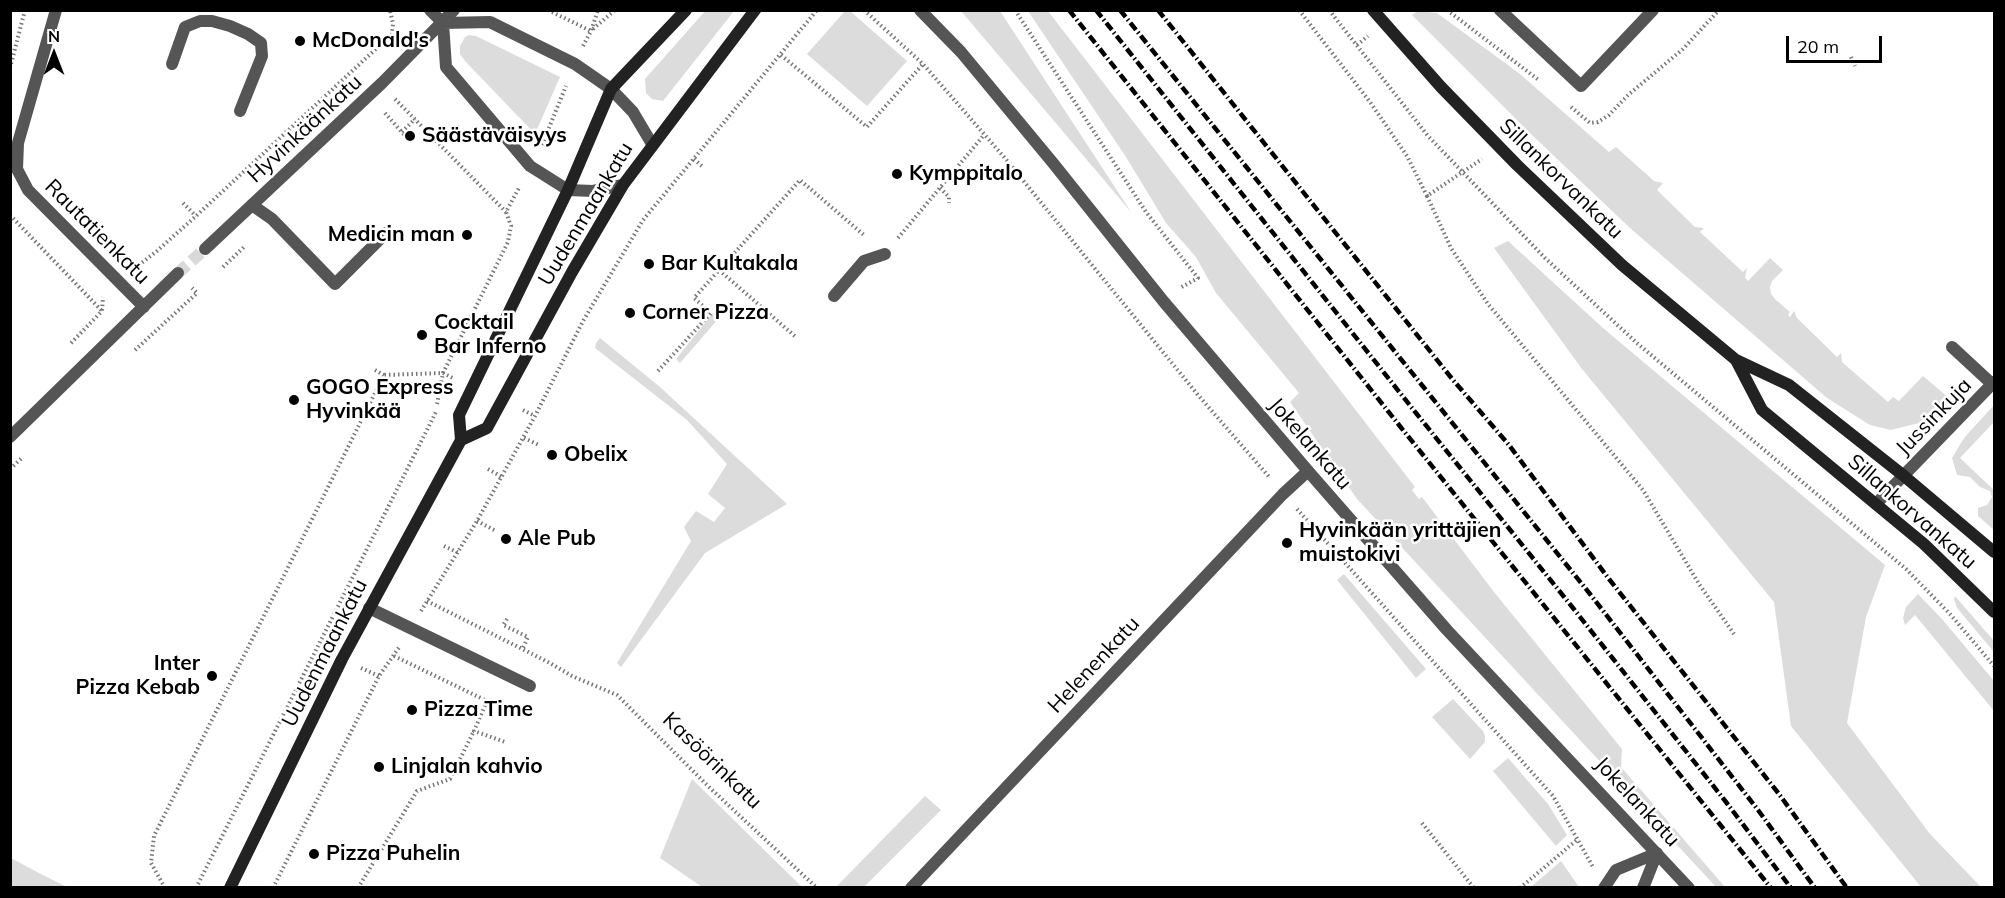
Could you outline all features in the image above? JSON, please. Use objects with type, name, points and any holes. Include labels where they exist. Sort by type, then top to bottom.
[{"type":"main road","name":"Uudenmaankatu","points":[[230,888],[369,608],[461,440],[459,415],[568,190],[611,89],[686,10]]},
{"type":"main road","name":"Uudenmaankatu","points":[[461,440],[487,428],[567,281],[623,185],[755,10]]},
{"type":"main road","name":"Sillankorvankatu","points":[[1373,10],[1441,87],[1499,147],[1622,265],[1736,360],[1789,385],[1995,552]]},
{"type":"main road","name":"Sillankorvankatu","points":[[1736,360],[1762,410],[1924,544],[1995,612]]},
{"type":"street","name":"Rautatienkatu","points":[[56,10],[18,143],[17,169],[28,190],[144,306]]},
{"type":"street","points":[[430,10],[443,23],[446,68],[530,166],[568,190],[593,191],[623,185]]},
{"type":"street","name":"Hyvinkäänkatu","points":[[205,249],[382,83],[454,10]]},
{"type":"street","name":"Jokelankatu","points":[[920,10],[961,52],[1164,302],[1447,630],[1689,888]]},
{"type":"street","points":[[1500,10],[1581,86],[1653,10]]},
{"type":"street","points":[[172,64],[185,27],[200,21],[212,21],[248,34],[261,43],[262,56],[240,111]]},
{"type":"street","points":[[443,23],[490,22],[575,64],[611,89],[633,112],[652,144]]},
{"type":"street","points":[[252,206],[272,219],[334,284],[386,233]]},
{"type":"street","points":[[834,296],[864,261],[885,254]]},
{"type":"street","points":[[10,437],[178,273]]},
{"type":"street","points":[[1952,347],[1993,383]]},
{"type":"street","name":"Jussinkuja","points":[[1876,504],[1993,383]]},
{"type":"street","name":"Helenenkatu","points":[[911,888],[1283,494],[1308,471]]},
{"type":"street","points":[[369,608],[530,686]]},
{"type":"street","points":[[1604,887],[1616,870],[1657,852]]},
{"type":"street","points":[[1643,888],[1657,852]]},
{"type":"path","points":[[10,68],[25,10]]},
{"type":"path","points":[[63,351],[102,311],[103,297],[196,216],[392,34],[393,24],[390,10]]},
{"type":"path","points":[[548,10],[591,31]]},
{"type":"path","points":[[583,47],[598,10]]},
{"type":"path","points":[[591,31],[615,10]]},
{"type":"path","points":[[864,10],[923,64],[1283,494],[1553,796],[1604,887]]},
{"type":"path","points":[[1015,10],[1146,212],[1198,278],[1182,287]]},
{"type":"path","points":[[1299,10],[1370,102],[1407,156],[1451,248],[1488,304],[1643,490],[1699,584],[1734,634]]},
{"type":"path","points":[[1329,10],[1428,136],[1545,258],[1586,298],[1906,568],[1995,666]]},
{"type":"path","points":[[1447,10],[1544,84]]},
{"type":"path","points":[[1562,99],[1590,123],[1598,122],[1683,49],[1719,10]]},
{"type":"path","points":[[273,888],[379,676],[394,656],[477,522],[524,438],[583,321],[643,220],[781,55],[814,12]]},
{"type":"path","points":[[781,55],[867,127],[923,64]]},
{"type":"path","points":[[1851,57],[1855,66]]},
{"type":"path","points":[[544,141],[568,81]]},
{"type":"path","points":[[196,888],[436,411],[443,373],[508,242],[511,226],[506,212],[382,83]]},
{"type":"path","points":[[385,113],[407,138]]},
{"type":"path","points":[[402,132],[415,119]]},
{"type":"path","points":[[658,371],[711,313],[694,298],[800,180],[885,254],[984,135]]},
{"type":"path","points":[[1427,196],[1499,147]]},
{"type":"path","points":[[694,159],[704,168]]},
{"type":"path","points":[[506,212],[520,185]]},
{"type":"path","points":[[940,188],[949,197],[949,203]]},
{"type":"path","points":[[183,203],[196,216]]},
{"type":"path","points":[[10,215],[102,311]]},
{"type":"path","points":[[719,270],[797,338]]},
{"type":"path","points":[[375,370],[384,375],[443,373]]},
{"type":"path","points":[[165,888],[151,863],[154,836],[384,375]]},
{"type":"path","points":[[524,438],[539,445]]},
{"type":"path","points":[[489,469],[502,477]]},
{"type":"path","points":[[477,522],[496,531]]},
{"type":"path","points":[[444,546],[459,552]]},
{"type":"path","name":"Kasöörinkatu","points":[[427,601],[523,648],[572,676],[617,695],[709,787],[817,888]]},
{"type":"path","points":[[507,619],[503,625],[528,637],[523,648]]},
{"type":"path","points":[[394,656],[488,701],[450,779],[408,792]]},
{"type":"path","points":[[474,731],[505,742]]},
{"type":"path","points":[[358,888],[417,791]]},
{"type":"path","points":[[1422,823],[1474,888]]},
{"type":"path","points":[[1520,888],[1578,839]]},
{"type":"shaded area","points":[[706,10],[734,11],[663,101],[652,99],[646,93],[645,79]]},
{"type":"shaded area","points":[[845,11],[850,11],[907,61],[867,106],[807,54]]},
{"type":"shaded area","points":[[961,11],[1000,11],[1133,215],[1131,212]]},
{"type":"shaded area","points":[[1028,11],[1048,11],[1415,487],[1412,490],[1419,499],[1422,497],[1494,592],[1622,749],[1621,767],[1725,887],[1716,887],[1357,499],[1290,402],[1299,393],[1216,293],[1196,257],[1166,223],[1126,157]]},
{"type":"shaded area","points":[[1418,11],[1437,13],[1520,74],[1609,152],[1616,147],[1654,181],[1663,183],[1657,190],[1695,227],[1704,228],[1700,232],[1743,272],[1747,268],[1745,278],[1748,281],[1770,258],[1783,270],[1772,281],[1771,294],[1790,312],[1788,315],[1790,317],[1794,311],[1797,318],[1837,357],[1841,353],[1842,362],[1888,402],[1893,397],[1899,401],[1923,376],[1949,398],[1919,423],[1891,430],[1870,425],[1827,398],[1630,228],[1533,136],[1412,15]]},
{"type":"shaded area","points":[[476,36],[560,77],[535,134],[460,54],[460,46],[465,37]]},
{"type":"shaded area","points":[[1508,241],[1603,328],[1885,565],[1866,617],[1847,723],[1930,834],[1981,887],[1921,887],[1791,726],[1774,602],[1582,369],[1494,248]]},
{"type":"shaded area","points":[[713,313],[719,318],[680,363],[676,359]]},
{"type":"shaded area","points":[[600,338],[660,387],[787,504],[705,553],[621,667],[617,663],[691,541],[684,527],[696,511],[714,522],[725,508],[708,494],[727,464],[687,420],[595,348]]},
{"type":"shaded area","points":[[1994,405],[1994,422],[1960,458],[1994,490],[1994,530],[1978,516],[1978,508],[1987,505],[1992,497],[1990,491],[1980,487],[1970,477],[1957,475],[1952,458],[1964,438]]},
{"type":"shaded area","points":[[1344,574],[1426,669],[1416,678],[1337,580]]},
{"type":"shaded area","points":[[1918,594],[1994,681],[1994,711],[1915,615],[1905,625],[1903,618],[1906,607]]},
{"type":"shaded area","points":[[1955,596],[1994,641],[1994,652],[1957,608]]},
{"type":"shaded area","points":[[1453,699],[1485,736],[1485,742],[1470,759],[1432,717]]},
{"type":"shaded area","points":[[1508,758],[1548,804],[1567,835],[1556,846],[1493,771]]},
{"type":"shaded area","points":[[692,779],[802,887],[702,887],[660,858]]},
{"type":"shaded area","points":[[925,796],[941,810],[864,887],[836,887]]},
{"type":"shaded area","points":[[11,858],[37,872],[67,887],[11,887]]},
{"type":"shaded area","points":[[1561,861],[1579,887],[1531,887]]},
{"type":"tunnel","points":[[178,273],[205,249]]},
{"type":"railway","points":[[1069,10],[1771,888]]},
{"type":"railway","points":[[1096,10],[1573,608],[1791,888]]},
{"type":"railway","points":[[1120,10],[1590,594],[1758,810],[1815,888]]},
{"type":"railway","points":[[1158,10],[1453,380],[1509,445],[1609,579],[1779,794],[1847,888]]},
{"type":"place","name":"McDonald's","points":[[300,41]]},
{"type":"place","name":"Säästäväisyys","points":[[410,136]]},
{"type":"place","name":"Kymppitalo","points":[[897,174]]},
{"type":"place","name":"Medicin man","points":[[467,235]]},
{"type":"place","name":"Bar Kultakala","points":[[649,264]]},
{"type":"place","name":"Corner Pizza","points":[[630,313]]},
{"type":"place","name":"Cocktail Bar Inferno","points":[[422,335]]},
{"type":"place","name":"GOGO Express Hyvinkää","points":[[294,400]]},
{"type":"place","name":"Obelix","points":[[552,455]]},
{"type":"place","name":"Ale Pub","points":[[506,539]]},
{"type":"place","name":"Hyvinkään yrittäjien muistokivi","points":[[1287,543]]},
{"type":"place","name":"Inter Pizza Kebab","points":[[212,676]]},
{"type":"place","name":"Pizza Time","points":[[412,710]]},
{"type":"place","name":"Linjalan kahvio","points":[[379,767]]},
{"type":"place","name":"Pizza Puhelin","points":[[314,854]]}]
